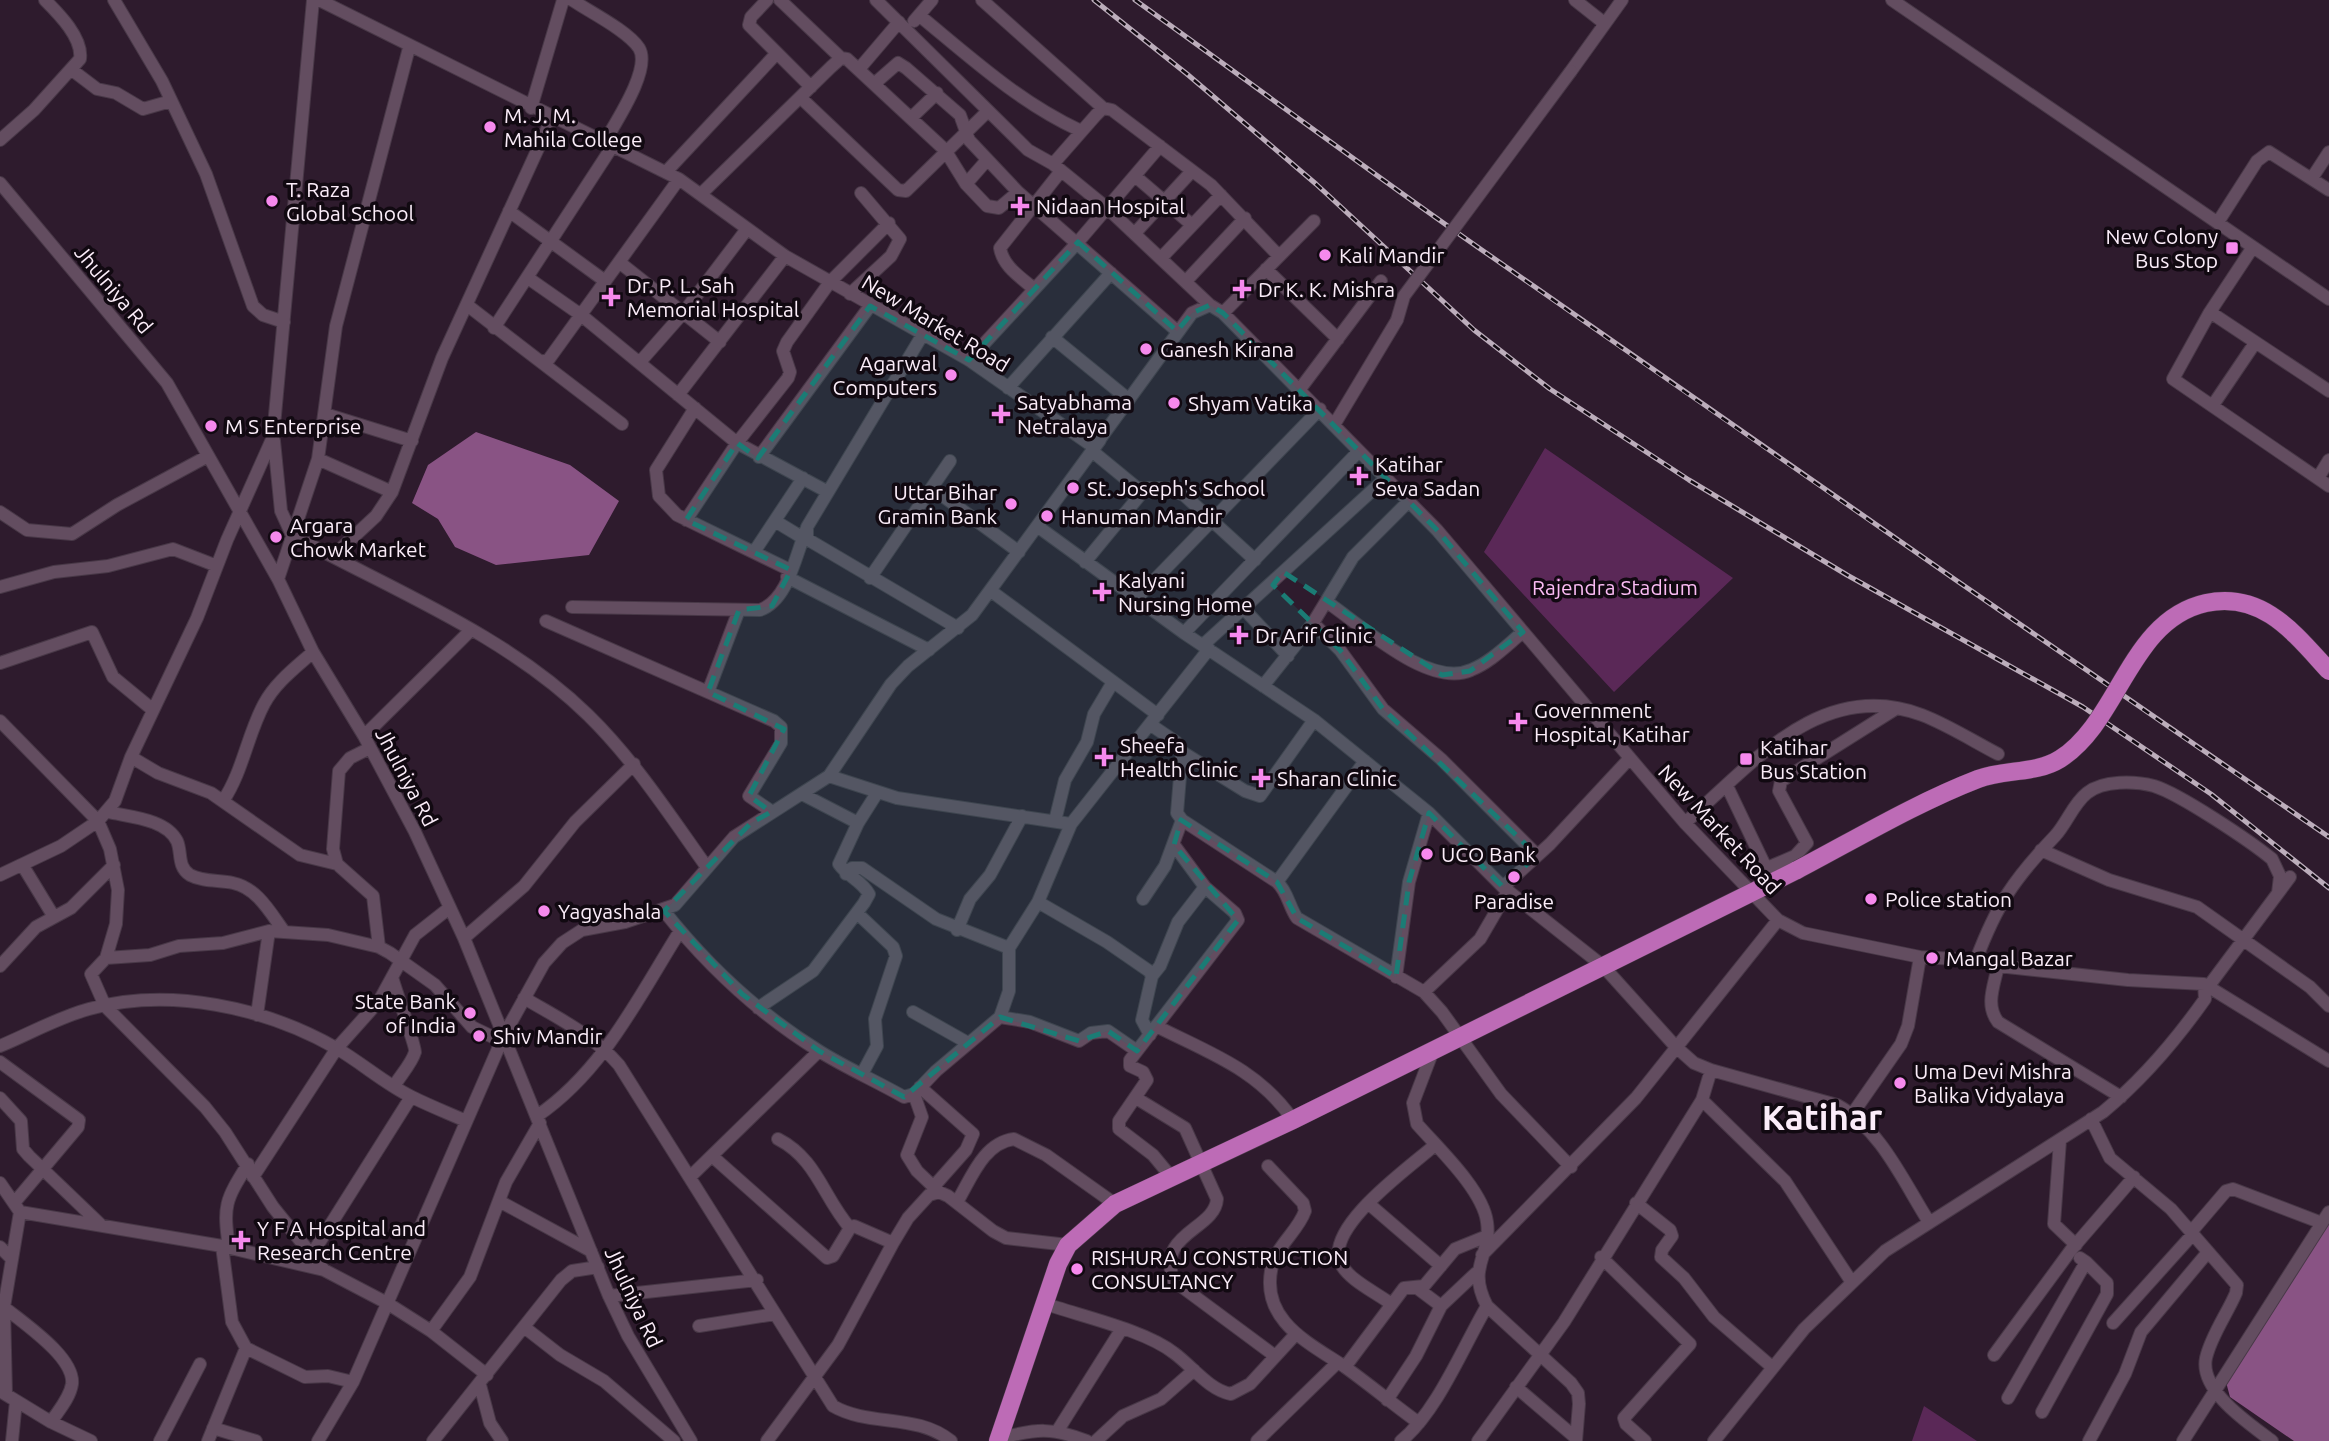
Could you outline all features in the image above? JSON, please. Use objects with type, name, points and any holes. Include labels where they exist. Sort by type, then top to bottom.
[{"type":"highway","points":[[999,1439],[1043,1303],[1068,1245],[1115,1204],[1293,1120],[1459,1035],[1752,892],[1769,874],[1797,870],[1960,787],[1998,773],[2046,765],[2060,759],[2086,733],[2150,639],[2165,624],[2195,606],[2223,601],[2237,602],[2273,615],[2295,633],[2329,671]]},
{"type":"street","points":[[0,140],[80,59],[80,50],[62,18],[45,0]]},
{"type":"street","points":[[114,0],[171,101],[222,210],[253,306],[264,315],[284,322]]},
{"type":"street","points":[[316,0],[273,437],[281,511],[292,534],[471,629],[560,690],[634,764],[706,866]]},
{"type":"street","name":"New Market Road","points":[[316,0],[410,48],[496,87],[531,108],[666,172],[702,193],[785,256],[870,306],[969,359],[1077,438],[1088,443],[1100,439]]},
{"type":"street","points":[[531,108],[563,0]]},
{"type":"street","points":[[494,328],[552,242],[608,145],[642,64],[641,51],[632,40],[572,0]]},
{"type":"street","points":[[780,0],[841,58],[853,62],[912,117],[945,150],[965,184],[993,208],[999,208],[1017,192]]},
{"type":"street","name":"New Market Road","points":[[876,0],[1028,150],[1057,167],[1107,208],[1187,280],[1210,305],[1223,313],[1320,409],[1409,501],[1685,823],[1778,920],[1803,933],[1920,957],[1976,960],[1998,966],[2206,985]]},
{"type":"street","points":[[859,69],[903,26],[920,16],[932,0]]},
{"type":"street","points":[[982,0],[1103,108],[1112,110],[1221,195],[1278,256]]},
{"type":"street","points":[[1574,0],[1604,23]]},
{"type":"street","points":[[1334,425],[1398,320],[1404,296],[1622,0]]},
{"type":"street","points":[[1892,0],[2329,299]]},
{"type":"street","points":[[762,2],[751,17],[749,25],[811,87]]},
{"type":"street","points":[[920,16],[1012,92],[1049,116],[1079,130]]},
{"type":"street","points":[[278,579],[318,459],[344,292],[410,48]]},
{"type":"street","points":[[666,172],[778,53]]},
{"type":"street","points":[[702,193],[841,58]]},
{"type":"street","points":[[874,84],[898,63],[937,93],[960,115],[965,123],[966,133],[1017,192],[1078,242],[1177,331]]},
{"type":"street","points":[[72,70],[97,89],[116,93],[143,109],[171,101]]},
{"type":"street","points":[[912,117],[937,93]]},
{"type":"street","points":[[802,98],[898,190],[906,191],[945,150],[988,111]]},
{"type":"street","points":[[1033,288],[1008,266],[1002,258],[1000,248],[1033,203],[1079,130],[1103,108]]},
{"type":"street","points":[[333,556],[376,516],[392,492],[442,358],[552,118]]},
{"type":"street","points":[[969,359],[1078,242],[1160,146]]},
{"type":"street","points":[[2312,178],[2329,152]]},
{"type":"street","points":[[2218,222],[2263,155],[2276,154],[2329,190]]},
{"type":"street","points":[[965,184],[987,160]]},
{"type":"street","points":[[1135,233],[1192,171]]},
{"type":"street","points":[[1135,176],[1192,225]]},
{"type":"street","points":[[541,362],[549,359],[678,179]]},
{"type":"street","name":"Jhulniya Rd","points":[[0,183],[6,199],[167,383],[278,579],[313,652],[367,742],[415,832],[448,909],[464,938],[502,1038],[609,1296],[628,1336],[691,1441]]},
{"type":"street","points":[[850,294],[897,248],[900,239],[861,193]]},
{"type":"street","points":[[1162,257],[1221,195]]},
{"type":"street","points":[[509,211],[604,281]]},
{"type":"street","points":[[1187,280],[1245,218]]},
{"type":"street","points":[[1223,313],[1314,221]]},
{"type":"street","points":[[686,520],[737,443],[788,378],[790,372],[783,351],[830,282],[889,223]]},
{"type":"street","points":[[640,362],[684,312],[747,229]]},
{"type":"street","points":[[2253,247],[2210,312],[2173,379],[2329,486]]},
{"type":"street","points":[[678,395],[785,256]]},
{"type":"street","points":[[619,262],[720,342]]},
{"type":"street","points":[[1266,269],[1338,339]]},
{"type":"street","points":[[1007,388],[1111,273]]},
{"type":"street","points":[[528,278],[640,362],[737,443],[828,492]]},
{"type":"street","points":[[1300,389],[1381,281]]},
{"type":"street","points":[[467,305],[622,424]]},
{"type":"street","points":[[318,1441],[353,1382],[502,1038],[544,963],[562,943],[582,930],[664,911],[675,905],[706,866],[734,837],[829,776],[891,684],[908,666],[958,628],[991,591],[1177,331],[1192,313],[1210,305]]},
{"type":"street","points":[[759,457],[870,306]]},
{"type":"street","points":[[2210,312],[2329,391]]},
{"type":"street","points":[[572,607],[760,610],[772,606],[789,574],[805,532],[923,334]]},
{"type":"street","points":[[1052,337],[1128,399]]},
{"type":"street","points":[[2213,405],[2255,344]]},
{"type":"street","points":[[695,408],[656,470],[659,496],[667,507],[686,520],[754,552],[929,650]]},
{"type":"street","points":[[1137,598],[1320,409]]},
{"type":"street","points":[[325,414],[412,441]]},
{"type":"street","points":[[0,875],[23,866],[98,821],[108,812],[241,515],[273,437]]},
{"type":"street","points":[[1092,451],[1137,488],[1175,490],[1255,560]]},
{"type":"street","points":[[1184,633],[1359,451]]},
{"type":"street","points":[[0,512],[27,530],[72,534],[117,505],[208,456]]},
{"type":"street","points":[[318,459],[392,492]]},
{"type":"street","points":[[2318,478],[2329,460]]},
{"type":"street","points":[[870,578],[950,461]]},
{"type":"street","points":[[754,552],[803,478]]},
{"type":"street","points":[[664,911],[680,931],[758,1008],[818,1051],[904,1097],[917,1091],[1000,1017],[1009,990],[1009,948],[1038,902],[1071,824],[1154,720],[1206,647],[1243,608],[1385,478]]},
{"type":"street","points":[[932,488],[1019,552]]},
{"type":"street","points":[[1085,562],[1145,489]]},
{"type":"street","points":[[1263,686],[1313,623],[1353,557],[1409,501]]},
{"type":"street","points":[[775,522],[805,532]]},
{"type":"street","points":[[1037,526],[1184,633],[1314,720],[1429,813],[1506,889],[1603,966],[1676,1047],[1694,1063],[1825,1101],[1853,1113],[1879,1143],[1929,1222]]},
{"type":"street","points":[[805,532],[807,539],[958,628]]},
{"type":"street","points":[[0,587],[54,572],[108,566],[173,549],[217,566]]},
{"type":"street","points":[[991,591],[1113,682],[1176,742],[1182,752],[1245,791],[1260,796],[1314,720]]},
{"type":"street","points":[[1327,602],[1407,657],[1442,675],[1470,671],[1523,632]]},
{"type":"street","points":[[1243,608],[1288,656]]},
{"type":"street","points":[[708,692],[739,610]]},
{"type":"street","points":[[546,621],[781,727],[781,743],[749,796],[771,811]]},
{"type":"street","points":[[1313,623],[1340,650],[1366,689],[1384,709],[1441,759],[1537,855]]},
{"type":"street","points":[[337,864],[333,832],[339,771],[471,629]]},
{"type":"street","points":[[0,663],[92,632],[113,677],[153,710]]},
{"type":"street","points":[[223,801],[235,782],[263,705],[284,678],[313,652]]},
{"type":"street","points":[[1055,821],[1065,780],[1087,742],[1094,714],[1113,682]]},
{"type":"street","points":[[1685,823],[1786,733],[1809,719],[1870,706],[1898,708],[1923,715],[1998,754]]},
{"type":"street","points":[[1727,786],[1769,874],[1807,843],[1779,791],[1781,782],[1898,708]]},
{"type":"street","points":[[0,721],[98,821],[114,864],[118,907],[106,958],[91,975],[105,1006],[205,1107],[273,1207],[324,1270]]},
{"type":"street","points":[[1182,752],[1177,813],[1182,820],[1283,888],[1290,909],[1297,918],[1424,992],[1501,1094],[1571,1167]]},
{"type":"street","points":[[131,757],[158,773],[223,801],[300,855],[337,864],[373,897],[379,947]]},
{"type":"street","points":[[1424,992],[1480,939],[1506,889],[1630,758]]},
{"type":"street","points":[[1277,883],[1364,761]]},
{"type":"street","points":[[464,938],[524,886],[575,822],[634,764]]},
{"type":"street","points":[[829,776],[877,793],[1071,824]]},
{"type":"street","points":[[1976,960],[2004,894],[2061,830],[2088,792],[2122,783],[2155,787],[2272,859],[2280,876],[2278,893]]},
{"type":"street","points":[[758,1008],[813,971],[869,894],[866,888],[846,874],[839,864],[858,823],[877,793]]},
{"type":"street","points":[[802,794],[858,823]]},
{"type":"street","points":[[108,812],[162,826],[178,842],[182,867],[188,873],[198,878],[235,883],[248,889],[259,898],[284,930]]},
{"type":"street","points":[[1396,976],[1409,882],[1429,813]]},
{"type":"street","points":[[957,930],[971,899],[990,875],[1022,816]]},
{"type":"street","points":[[1143,898],[1165,866],[1182,820]]},
{"type":"street","points":[[1172,1178],[1153,1155],[1119,1129],[1119,1121],[1147,1080],[1143,1072],[1130,1066],[1130,1060],[1238,920],[1236,913],[1205,887],[1174,845]]},
{"type":"street","points":[[2041,850],[2109,880],[2197,907],[2311,987],[2329,1006]]},
{"type":"street","points":[[0,966],[36,927],[71,908],[114,864]]},
{"type":"street","points":[[23,866],[54,917]]},
{"type":"street","points":[[846,874],[852,867],[862,868],[957,930],[1009,948]]},
{"type":"street","points":[[1714,1441],[1804,1329],[1885,1251],[2060,1140],[2121,1097],[2199,1008],[2205,999],[2206,985],[2244,940],[2290,877]]},
{"type":"street","points":[[1205,887],[1178,922],[1160,966],[1152,976],[1142,1013],[1143,1026],[1251,1076],[1269,1088],[1293,1120]]},
{"type":"street","points":[[1038,902],[1107,942],[1152,976]]},
{"type":"street","points":[[353,1382],[328,1376],[305,1377],[246,1348],[237,1335],[233,1322],[225,1247],[226,1202],[251,1171],[337,1048],[379,1001],[399,959],[415,935],[448,909]]},
{"type":"street","points":[[857,913],[893,947],[896,956],[875,1019],[877,1046],[862,1074]]},
{"type":"street","points":[[1482,1255],[1636,1098],[1778,920]]},
{"type":"street","points":[[257,1015],[269,931]]},
{"type":"street","points":[[106,958],[150,955],[179,946],[223,943],[269,931],[328,935],[379,947],[435,985],[472,1027],[502,1038]]},
{"type":"street","points":[[431,1332],[470,1277],[499,1200],[538,1120],[575,1087],[606,1050],[680,931]]},
{"type":"street","points":[[1853,1113],[1901,1044],[1914,1005],[1920,957]]},
{"type":"street","points":[[1998,966],[1990,1002],[1991,1013],[1998,1022],[2121,1097]]},
{"type":"street","points":[[392,976],[403,1018],[414,1040],[415,1052],[394,1086]]},
{"type":"street","points":[[2206,985],[2329,1061]]},
{"type":"street","points":[[524,998],[582,1031],[606,1050],[633,1084],[833,1406],[849,1415],[929,1427],[951,1441]]},
{"type":"street","points":[[0,1046],[87,1009],[192,1002],[257,1015],[337,1048],[411,1097],[466,1121]]},
{"type":"street","points":[[913,1012],[968,1043]]},
{"type":"street","points":[[1000,1017],[1030,1022],[1079,1041],[1091,1033],[1108,1031],[1138,1051]]},
{"type":"street","points":[[1434,1048],[1413,1103],[1417,1124],[1480,1204],[1487,1220],[1487,1236],[1476,1273],[1479,1292],[1487,1306],[1578,1393],[1576,1440]]},
{"type":"street","points":[[691,1176],[818,1051]]},
{"type":"street","points":[[0,1062],[79,1120],[78,1128],[43,1168],[17,1208],[3,1297],[7,1395],[12,1441]]},
{"type":"street","points":[[1478,1441],[1541,1355],[1702,1100],[1711,1070]]},
{"type":"street","points":[[767,1441],[853,1322],[892,1243],[916,1208],[937,1188],[966,1150],[973,1134],[970,1128],[917,1091]]},
{"type":"street","points":[[917,1091],[922,1116],[907,1155],[917,1171],[993,1231],[1006,1238],[1068,1245]]},
{"type":"street","points":[[312,1254],[411,1097]]},
{"type":"street","points":[[0,1098],[21,1121],[23,1149],[100,1224]]},
{"type":"street","points":[[1136,1098],[1185,1128],[1217,1199],[1216,1207],[1179,1241],[1170,1262],[1171,1272],[1182,1290],[1275,1356]]},
{"type":"street","points":[[1702,1100],[1785,1181],[1852,1282]]},
{"type":"street","points":[[2091,1119],[2110,1158],[2171,1209],[2237,1285],[2236,1293],[2206,1356],[2204,1369],[2230,1409],[2272,1441]]},
{"type":"street","points":[[778,1139],[794,1148],[811,1166],[824,1184],[831,1204],[850,1228]]},
{"type":"street","points":[[957,1202],[984,1157],[995,1145],[1014,1139],[1031,1145],[1115,1204]]},
{"type":"street","points":[[2042,1412],[2107,1294],[2107,1283],[2054,1224],[2060,1140]]},
{"type":"street","points":[[1390,1303],[1349,1274],[1340,1263],[1339,1240],[1348,1224],[1369,1203],[1435,1145]]},
{"type":"street","points":[[712,1156],[827,1258],[833,1256],[850,1228]]},
{"type":"street","points":[[1268,1166],[1303,1203],[1305,1211],[1281,1245],[1272,1266],[1270,1283],[1279,1316],[1295,1335],[1341,1365],[1419,1423]]},
{"type":"street","points":[[1994,1355],[2073,1248],[2134,1177]]},
{"type":"street","points":[[0,1183],[17,1208],[225,1247],[324,1270],[387,1303],[431,1332],[483,1380],[490,1423],[502,1441]]},
{"type":"street","points":[[2113,1323],[2226,1191],[2233,1189],[2322,1223]]},
{"type":"street","points":[[499,1200],[591,1251]]},
{"type":"street","points":[[1369,1203],[1441,1266]]},
{"type":"street","points":[[1636,1203],[1670,1230],[1672,1236],[1662,1250],[1661,1257],[1685,1278],[1714,1317],[1772,1367]]},
{"type":"street","points":[[2183,1441],[2329,1212]]},
{"type":"street","points":[[850,1228],[861,1227],[892,1243]]},
{"type":"street","points":[[1417,1288],[1431,1280],[1455,1249],[1487,1236]]},
{"type":"street","points":[[0,1247],[6,1265]]},
{"type":"street","points":[[2089,1441],[2125,1374],[2141,1332],[2208,1252]]},
{"type":"street","points":[[1601,1257],[1690,1344],[1624,1418],[1626,1424],[1645,1441]]},
{"type":"street","points":[[2008,1398],[2086,1262]]},
{"type":"street","points":[[433,1441],[561,1280],[572,1272],[598,1267]]},
{"type":"street","points":[[1388,1400],[1416,1356],[1441,1306],[1476,1273]]},
{"type":"street","points":[[609,1296],[757,1280]]},
{"type":"street","points":[[1262,1440],[1341,1365],[1404,1287],[1417,1288],[1441,1306]]},
{"type":"street","points":[[3,1297],[64,1358],[71,1371],[72,1384],[68,1397],[51,1422]]},
{"type":"street","points":[[1043,1303],[1159,1343],[1213,1387],[1231,1394],[1250,1384],[1295,1335]]},
{"type":"street","points":[[1409,1438],[1487,1306]]},
{"type":"street","points":[[699,1326],[775,1314]]},
{"type":"street","points":[[524,1327],[560,1355],[604,1381],[674,1441]]},
{"type":"street","points":[[1058,1430],[1121,1330]]},
{"type":"street","points":[[208,1441],[246,1348]]},
{"type":"street","points":[[160,1441],[200,1364]]},
{"type":"street","points":[[1096,1441],[1123,1416],[1161,1399],[1194,1370]]},
{"type":"street","points":[[1516,1387],[1576,1440]]},
{"type":"street","points":[[7,1395],[51,1422],[91,1441]]},
{"type":"street","points":[[213,1428],[256,1441]]},
{"type":"street","points":[[999,1439],[1039,1429],[1058,1430],[1087,1441]]},
{"type":"highlighted area","points":[[1078,242],[1177,331],[1192,313],[1210,305],[1223,313],[1437,530],[1523,632],[1470,671],[1442,675],[1283,572],[1273,585],[1340,650],[1383,709],[1537,855],[1503,887],[1429,813],[1409,882],[1396,977],[1297,918],[1277,882],[1181,820],[1174,845],[1238,920],[1137,1051],[1108,1031],[1079,1041],[1000,1017],[904,1097],[819,1051],[742,994],[664,911],[751,823],[771,812],[749,796],[784,729],[708,692],[739,610],[772,606],[791,570],[686,520],[737,443],[758,458],[870,306],[969,360]]},
{"type":"green space","name":"Rajendra Stadium","points":[[1545,448],[1733,578],[1614,692],[1484,552]]},
{"type":"green space","points":[[1924,1406],[1977,1441],[1912,1441]]},
{"type":"shaded area","points":[[476,432],[570,465],[619,501],[589,555],[496,565],[455,547],[438,519],[412,503],[428,465]]},
{"type":"shaded area","points":[[2329,1223],[2329,1441],[2294,1441],[2230,1397],[2226,1382]]},
{"type":"railway","points":[[1094,0],[1187,74],[1316,184],[1474,330],[1550,389],[1689,480],[1847,575],[2083,707],[2211,794],[2329,888]]},
{"type":"railway","points":[[1135,0],[1447,225],[2329,837]]},
{"type":"place","name":"M. J. M. Mahila College","points":[[490,127]]},
{"type":"place","name":"T. Raza Global School","points":[[272,201]]},
{"type":"place","name":"Nidaan Hospital","points":[[1020,206]]},
{"type":"place","name":"New Colony Bus Stop","points":[[2232,248]]},
{"type":"place","name":"Kali Mandir","points":[[1325,255]]},
{"type":"place","name":"Dr K. K. Mishra","points":[[1242,289]]},
{"type":"place","name":"Dr. P. L. Sah Memorial Hospital","points":[[611,297]]},
{"type":"place","name":"Ganesh Kirana","points":[[1146,349]]},
{"type":"place","name":"Agarwal Computers","points":[[951,375]]},
{"type":"place","name":"Shyam Vatika","points":[[1174,403]]},
{"type":"place","name":"Satyabhama Netralaya","points":[[1001,414]]},
{"type":"place","name":"M S Enterprise","points":[[211,426]]},
{"type":"place","name":"Katihar Seva Sadan","points":[[1359,476]]},
{"type":"place","name":"St. Joseph's School","points":[[1073,488]]},
{"type":"place","name":"Uttar Bihar Gramin Bank","points":[[1011,504]]},
{"type":"place","name":"Hanuman Mandir","points":[[1047,516]]},
{"type":"place","name":"Argara Chowk Market","points":[[276,537]]},
{"type":"place","name":"Kalyani Nursing Home","points":[[1102,592]]},
{"type":"place","name":"Dr Arif Clinic","points":[[1239,635]]},
{"type":"place","name":"Government Hospital, Katihar","points":[[1518,722]]},
{"type":"place","name":"Sheefa Health Clinic","points":[[1104,757]]},
{"type":"place","name":"Katihar Bus Station","points":[[1746,759]]},
{"type":"place","name":"Sharan Clinic","points":[[1261,778]]},
{"type":"place","name":"UCO Bank","points":[[1427,854]]},
{"type":"place","name":"Paradise","points":[[1514,877]]},
{"type":"place","name":"Police station","points":[[1871,899]]},
{"type":"place","name":"Yagyashala","points":[[544,911]]},
{"type":"place","name":"Mangal Bazar","points":[[1932,958]]},
{"type":"place","name":"State Bank of India","points":[[470,1013]]},
{"type":"place","name":"Shiv Mandir","points":[[479,1036]]},
{"type":"place","name":"Uma Devi Mishra Balika Vidyalaya","points":[[1900,1083]]},
{"type":"place","name":"Y F A Hospital and Research Centre","points":[[241,1240]]},
{"type":"place","name":"RISHURAJ CONSTRUCTION CONSULTANCY","points":[[1077,1269]]},
{"type":"district","name":"Katihar","points":[[1822,1117]]}]
